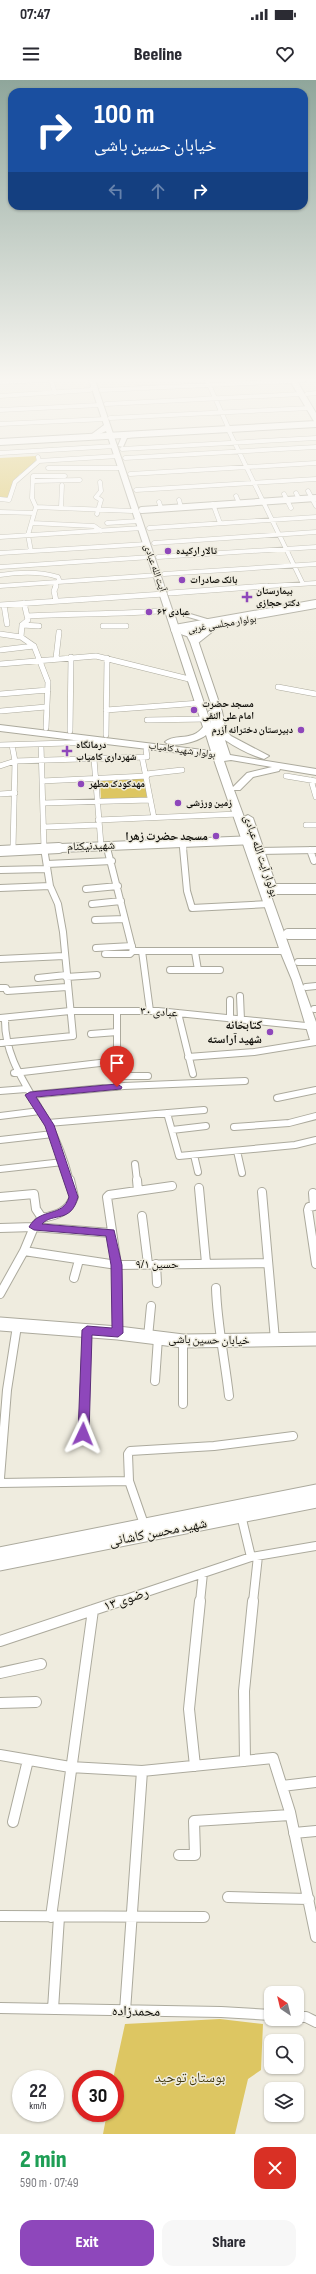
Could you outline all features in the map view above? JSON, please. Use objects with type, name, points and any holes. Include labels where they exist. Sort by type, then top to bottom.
[{"type":"main road","name":"آیت الله عبادی","points":[[125,476],[180,628],[221,753]]},
{"type":"main road","name":"آیت الله عبادی","points":[[131,476],[142,510],[143,526]]},
{"type":"main road","points":[[142,510],[160,505],[180,503],[213,504],[237,500],[264,501],[297,496],[314,498]]},
{"type":"main road","name":"بولوار مجلسی غربی","points":[[213,624],[316,604]]},
{"type":"main road","name":"بولوار مجلسی غربی","points":[[180,628],[316,608]]},
{"type":"main road","points":[[173,611],[213,624]]},
{"type":"main road","points":[[194,641],[213,624]]},
{"type":"main road","name":"آیت الله عبادی","points":[[180,628],[200,703],[210,722]]},
{"type":"main road","name":"بولوار آیت الله عبادی","points":[[180,628],[190,633],[194,641],[218,712],[221,730],[221,753],[238,814],[251,841],[259,851],[298,962],[311,986],[315,1011]]},
{"type":"main road","name":"بولوار شهید کامیاب","points":[[0,722],[114,741],[221,753],[264,756],[316,765]]},
{"type":"main road","points":[[170,742],[198,738],[204,734],[210,722],[245,748],[264,756]]},
{"type":"main road","name":"بولوار شهید کامیاب","points":[[0,728],[70,731],[170,742],[296,768],[314,778]]},
{"type":"main road","name":"بولوار آیت الله عبادی","points":[[221,753],[237,788],[251,841],[253,860],[314,1027],[316,1041]]},
{"type":"main road","points":[[237,788],[250,775],[261,771],[296,768]]},
{"type":"main road","points":[[210,843],[251,841]]},
{"type":"main road","points":[[210,843],[241,845],[253,860]]},
{"type":"main road","name":"شهیدنیکنام","points":[[0,850],[103,845],[210,843]]},
{"type":"main road","points":[[272,889],[316,889]]},
{"type":"main road","points":[[288,934],[316,934]]},
{"type":"main road","name":"خیابان حسین باشی","points":[[0,1324],[87,1330],[183,1341],[316,1339]]},
{"type":"main road","points":[[0,1554],[145,1527],[316,1491]]},
{"type":"main road","name":"شهید محسن کاشانی","points":[[0,1564],[316,1501]]},
{"type":"street","points":[[0,500],[9,500],[14,482],[21,476]]},
{"type":"street","points":[[33,479],[65,476]]},
{"type":"street","points":[[251,476],[303,584]]},
{"type":"street","points":[[33,479],[80,480]]},
{"type":"street","points":[[30,565],[28,535],[36,507],[32,498],[33,479]]},
{"type":"street","points":[[136,490],[316,479]]},
{"type":"street","points":[[97,514],[101,500],[96,497],[101,491],[100,482]]},
{"type":"street","points":[[61,508],[62,485]]},
{"type":"street","points":[[308,491],[314,498],[316,506]]},
{"type":"street","points":[[286,497],[291,508]]},
{"type":"street","points":[[213,504],[220,524]]},
{"type":"street","points":[[36,507],[99,508],[132,511]]},
{"type":"street","points":[[0,512],[34,513]]},
{"type":"street","points":[[0,537],[101,531],[143,526],[220,524],[316,517]]},
{"type":"street","points":[[32,523],[94,526],[101,531]]},
{"type":"street","points":[[108,523],[143,526]]},
{"type":"street","points":[[0,553],[316,532]]},
{"type":"street","points":[[0,567],[316,547]]},
{"type":"street","points":[[0,586],[316,564]]},
{"type":"street","points":[[0,575],[28,572],[49,574],[58,577],[59,582],[54,591],[56,601]]},
{"type":"street","points":[[7,624],[2,605],[316,583]]},
{"type":"street","points":[[21,637],[22,625],[28,620],[24,603]]},
{"type":"street","points":[[27,616],[80,613],[130,614],[173,611]]},
{"type":"street","points":[[102,632],[104,624],[126,626]]},
{"type":"street","points":[[22,625],[39,626]]},
{"type":"street","points":[[56,658],[59,632]]},
{"type":"street","points":[[0,634],[21,637],[29,641],[34,646],[48,682],[46,730],[51,735],[51,739],[41,745]]},
{"type":"street","points":[[0,650],[34,646]]},
{"type":"street","points":[[0,664],[39,659],[96,656],[193,680]]},
{"type":"street","points":[[70,731],[71,657]]},
{"type":"street","points":[[106,658],[106,736]]},
{"type":"street","points":[[278,687],[316,694]]},
{"type":"street","points":[[0,694],[48,690]]},
{"type":"street","points":[[106,710],[200,703]]},
{"type":"street","points":[[1,711],[46,707]]},
{"type":"street","points":[[147,720],[210,722]]},
{"type":"street","points":[[0,745],[41,745],[114,741]]},
{"type":"street","points":[[12,745],[15,761],[13,850]]},
{"type":"street","points":[[1,1043],[73,1036],[64,956],[63,932],[58,904],[50,886],[44,848],[41,745]]},
{"type":"street","points":[[0,766],[15,761],[142,757],[147,756],[146,750]]},
{"type":"street","points":[[142,757],[147,775],[154,818]]},
{"type":"street","points":[[94,759],[98,822],[103,845],[112,861],[132,949],[130,954],[105,954]]},
{"type":"street","points":[[42,781],[147,775],[182,770]]},
{"type":"street","points":[[286,776],[314,778],[316,797]]},
{"type":"street","points":[[0,794],[15,793]]},
{"type":"street","points":[[43,804],[150,800]]},
{"type":"street","points":[[43,827],[154,818],[238,814]]},
{"type":"street","points":[[306,825],[316,825]]},
{"type":"street","points":[[183,843],[187,891],[192,908],[269,904]]},
{"type":"street","points":[[259,851],[313,850],[314,861]]},
{"type":"street","points":[[0,870],[112,861]]},
{"type":"street","points":[[0,888],[50,886]]},
{"type":"street","points":[[86,889],[118,886]]},
{"type":"street","points":[[92,904],[121,901]]},
{"type":"street","points":[[95,920],[125,919]]},
{"type":"street","points":[[96,948],[195,952],[285,951]]},
{"type":"street","points":[[142,951],[150,1011]]},
{"type":"street","points":[[195,952],[198,970]]},
{"type":"street","points":[[0,959],[64,956]]},
{"type":"street","points":[[298,962],[316,962]]},
{"type":"street","points":[[170,970],[220,970]]},
{"type":"street","points":[[38,978],[97,975]]},
{"type":"street","points":[[0,988],[6,988],[8,991],[67,987]]},
{"type":"street","points":[[240,996],[242,1020]]},
{"type":"street","points":[[230,1000],[230,1019]]},
{"type":"street","name":"عبادی ۳۰","points":[[2,1018],[70,1011],[150,1011],[314,1027]]},
{"type":"street","points":[[117,1011],[117,1087]]},
{"type":"street","points":[[178,1013],[188,1057],[194,1074]]},
{"type":"street","points":[[0,1294],[24,1251],[34,1227],[42,1218],[59,1214],[71,1206],[74,1197],[63,1162],[48,1123],[8,1065],[1,1043],[0,1030],[2,1018]]},
{"type":"street","points":[[91,1034],[117,1032]]},
{"type":"street","points":[[188,1057],[254,1052],[316,1041]]},
{"type":"street","points":[[14,1073],[118,1061]]},
{"type":"street","points":[[117,1076],[148,1076]]},
{"type":"street","points":[[0,1091],[28,1092],[245,1081]]},
{"type":"street","points":[[277,1098],[316,1090]]},
{"type":"street","points":[[48,1123],[204,1110]]},
{"type":"street","points":[[0,1116],[40,1111]]},
{"type":"street","points":[[168,1113],[179,1156],[295,1145],[316,1140]]},
{"type":"street","points":[[234,1127],[289,1123],[316,1116]]},
{"type":"street","points":[[172,1130],[206,1126]]},
{"type":"street","points":[[0,1140],[53,1134]]},
{"type":"street","points":[[237,1151],[242,1173]]},
{"type":"street","points":[[194,1155],[198,1172]]},
{"type":"street","points":[[0,1169],[63,1162]]},
{"type":"street","points":[[135,1164],[138,1191]]},
{"type":"street","points":[[118,1333],[116,1265],[110,1233],[107,1197],[109,1195],[172,1186]]},
{"type":"street","points":[[199,1188],[206,1263]]},
{"type":"street","points":[[262,1192],[276,1340]]},
{"type":"street","points":[[314,1193],[314,1206],[309,1207],[308,1210],[316,1264]]},
{"type":"street","points":[[0,1197],[34,1194],[36,1209],[42,1218]]},
{"type":"street","points":[[142,1216],[157,1282]]},
{"type":"street","points":[[0,1228],[34,1227],[110,1233]]},
{"type":"street","name":"حسین ۹/۱","points":[[24,1251],[116,1265],[268,1263]]},
{"type":"street","points":[[74,1278],[79,1260]]},
{"type":"street","points":[[216,1288],[217,1317],[223,1341],[229,1396]]},
{"type":"street","points":[[151,1306],[155,1381]]},
{"type":"street","points":[[0,1478],[7,1390],[17,1326]]},
{"type":"street","points":[[83,1434],[87,1330]]},
{"type":"street","points":[[183,1341],[183,1404]]},
{"type":"street","points":[[145,1527],[130,1481],[128,1454],[130,1451],[214,1446],[293,1436]]},
{"type":"street","points":[[0,1483],[130,1481]]},
{"type":"street","points":[[241,1515],[255,1556],[244,1691],[245,1761]]},
{"type":"street","name":"رضوی ۱۳","points":[[0,1642],[255,1556],[316,1546]]},
{"type":"street","points":[[195,1766],[189,1709],[203,1573]]},
{"type":"street","points":[[53,2009],[55,1917],[70,1768],[93,1610]]},
{"type":"street","points":[[0,1673],[40,1664]]},
{"type":"street","points":[[0,1703],[36,1702]]},
{"type":"street","points":[[0,1755],[70,1768],[142,1771],[273,1758],[290,1816],[315,1931]]},
{"type":"street","points":[[14,1822],[28,1760]]},
{"type":"street","points":[[125,2011],[133,1917],[142,1771]]},
{"type":"street","points":[[282,1786],[316,1782]]},
{"type":"street","points":[[179,1855],[195,1855],[194,1821],[290,1816]]},
{"type":"street","points":[[294,1833],[316,1831]]},
{"type":"street","points":[[228,1898],[309,1899]]},
{"type":"street","points":[[0,1916],[204,1917]]},
{"type":"street","name":"محمدزاده","points":[[0,2008],[221,2012],[264,2015]]},
{"type":"street","points":[[304,2017],[316,2022]]},
{"type":"green space","points":[[0,476],[18,476],[13,482],[8,498],[0,498]]},
{"type":"green space","points":[[145,778],[147,799],[101,800],[100,780]]},
{"type":"green space","name":"بوستان توحید","points":[[220,2019],[263,2024],[261,2070],[248,2079],[235,2134],[103,2134],[105,2122],[124,2122],[124,2070],[115,2070],[125,2024]]},
{"type":"place","name":"تالار ارکیده","points":[[168,551]]},
{"type":"place","name":"بانک صادرات","points":[[182,580]]},
{"type":"place","name":"بیمارستان دکتر حجازی","points":[[247,597]]},
{"type":"place","name":"عبادی ۶۲","points":[[149,612]]},
{"type":"place","name":"مسجد حضرت امام علی النقی","points":[[194,710]]},
{"type":"place","name":"دبیرستان دخترانه آزرم","points":[[301,730]]},
{"type":"place","name":"درمانگاه شهرداری کامیاب","points":[[67,751]]},
{"type":"place","name":"مهدکودک مطهر","points":[[81,784]]},
{"type":"place","name":"زمین ورزشی","points":[[178,803]]},
{"type":"place","name":"مسجد حضرت زهرا","points":[[216,836]]},
{"type":"place","name":"کتابخانه شهید آراسته","points":[[270,1032]]},
{"type":"route","points":[[83,1434],[87,1330],[118,1333],[116,1265],[110,1233],[34,1227],[42,1218],[59,1214],[71,1206],[74,1197],[60,1152],[49,1125],[30,1095],[117,1087]]}]
